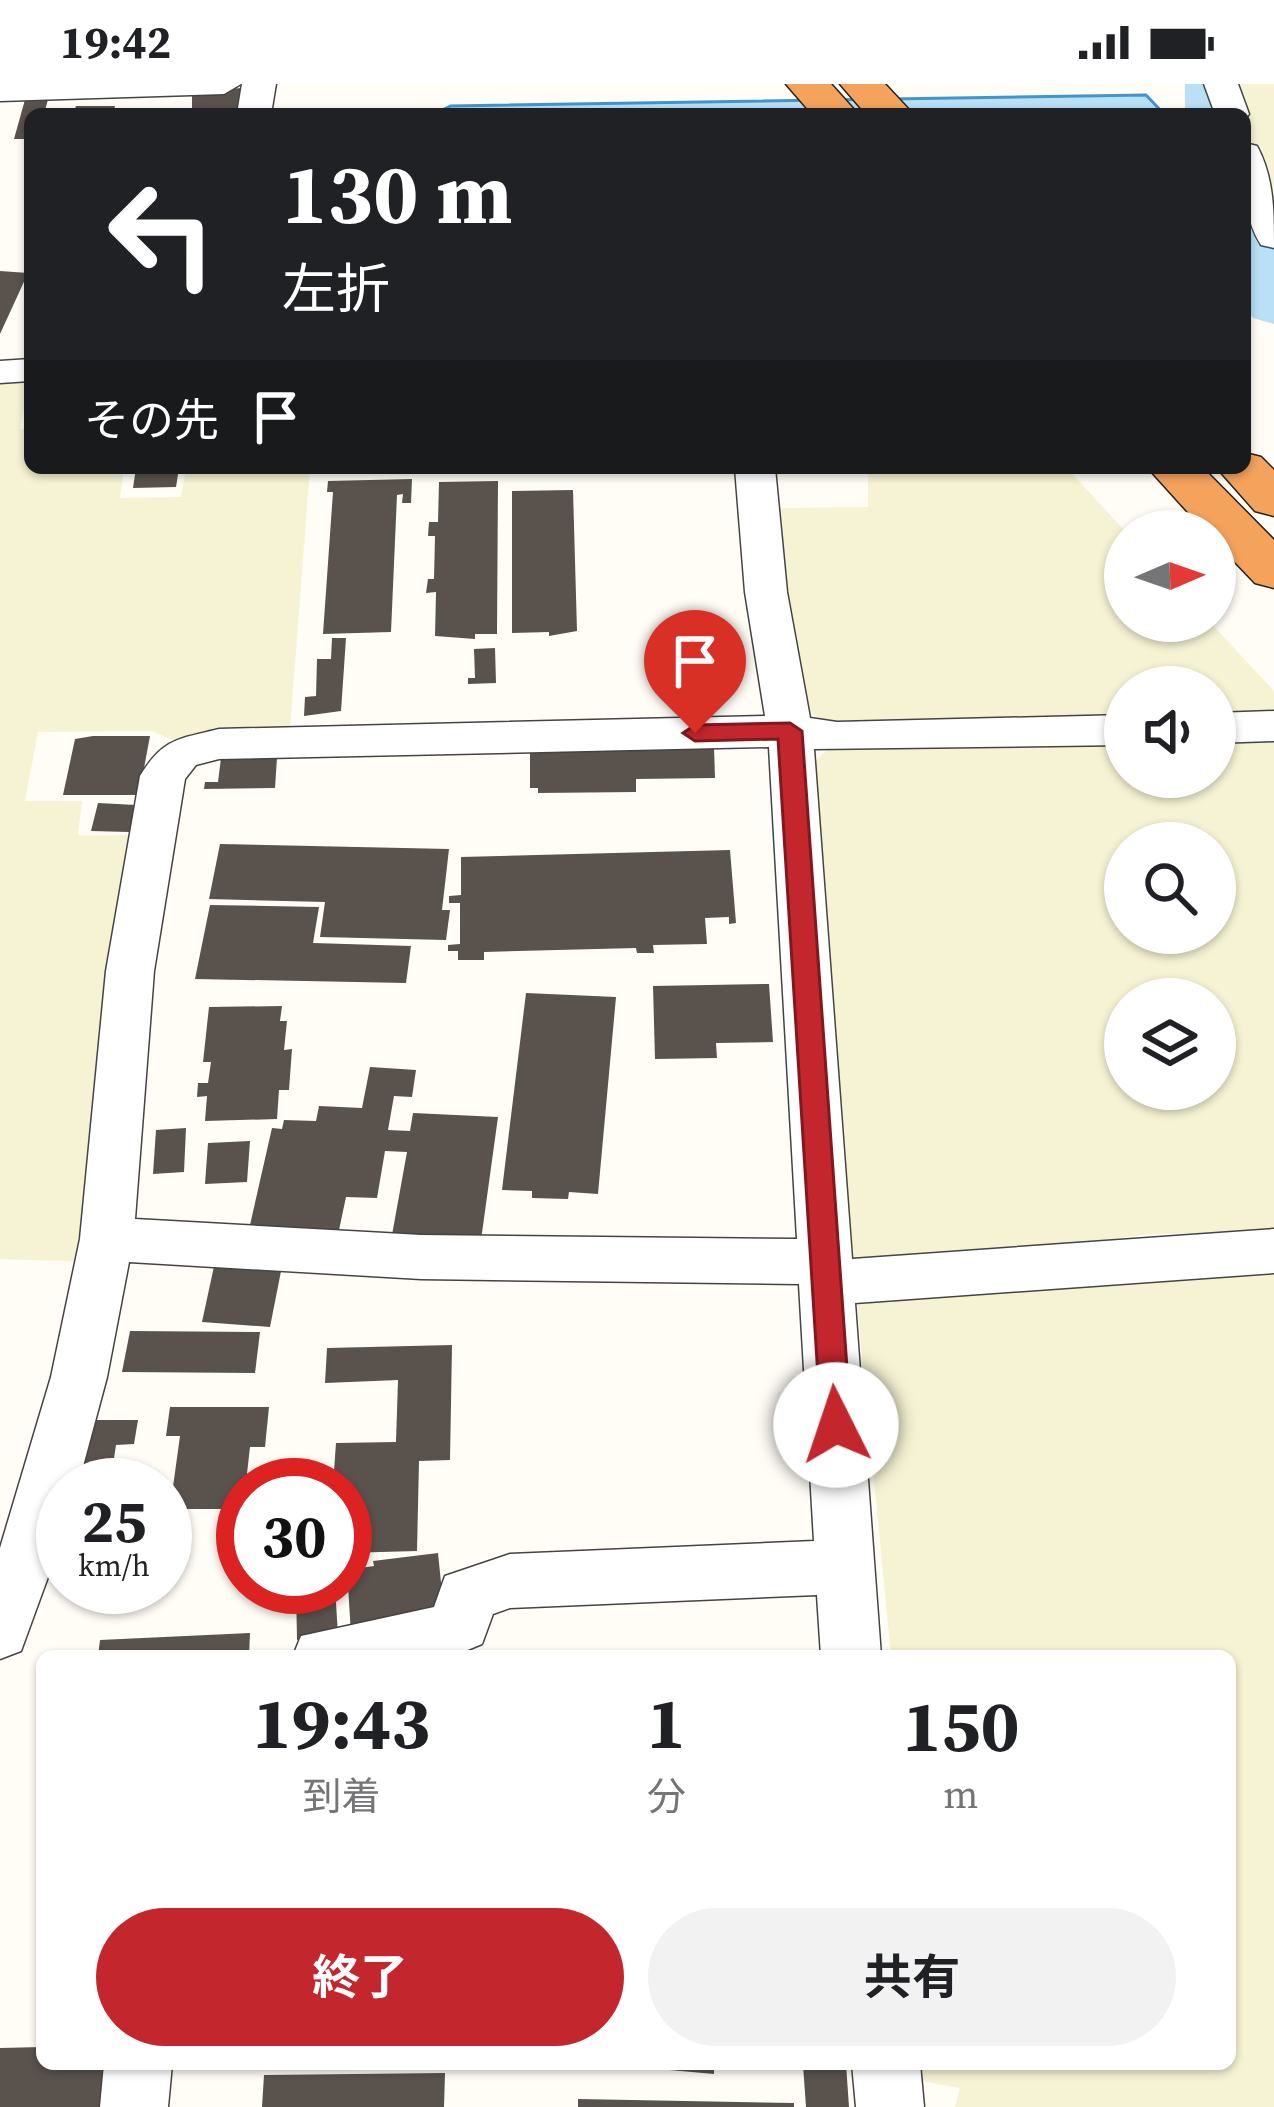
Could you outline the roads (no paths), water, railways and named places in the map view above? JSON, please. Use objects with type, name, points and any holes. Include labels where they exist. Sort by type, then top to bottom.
[{"type":"highway","points":[[807,84],[830,108]]},
{"type":"highway","points":[[861,84],[885,108]]},
{"type":"highway","points":[[1180,474],[1274,571]]},
{"type":"highway","points":[[1249,474],[1274,500]]},
{"type":"street","points":[[0,92],[224,84]]},
{"type":"street","points":[[1251,170],[1274,237]]},
{"type":"street","points":[[755,474],[766,592],[790,731],[851,1650]]},
{"type":"street","points":[[1236,727],[1274,726]]},
{"type":"street","points":[[0,1631],[19,1524],[79,1377],[106,1239],[130,971],[163,776],[180,754],[219,744],[790,731],[837,736],[1104,730]]},
{"type":"street","points":[[106,1239],[826,1273],[1274,1251]]},
{"type":"street","points":[[360,1650],[423,1640],[461,1624],[466,1595],[510,1581],[846,1568]]},
{"type":"street","points":[[134,2107],[137,2070]]},
{"type":"street","points":[[887,2070],[890,2107]]},
{"type":"water","points":[[1146,95],[1158,108],[446,108]]},
{"type":"waterway","points":[[1211,84],[1212,108]]},
{"type":"waterway","points":[[1251,239],[1274,306]]}]
